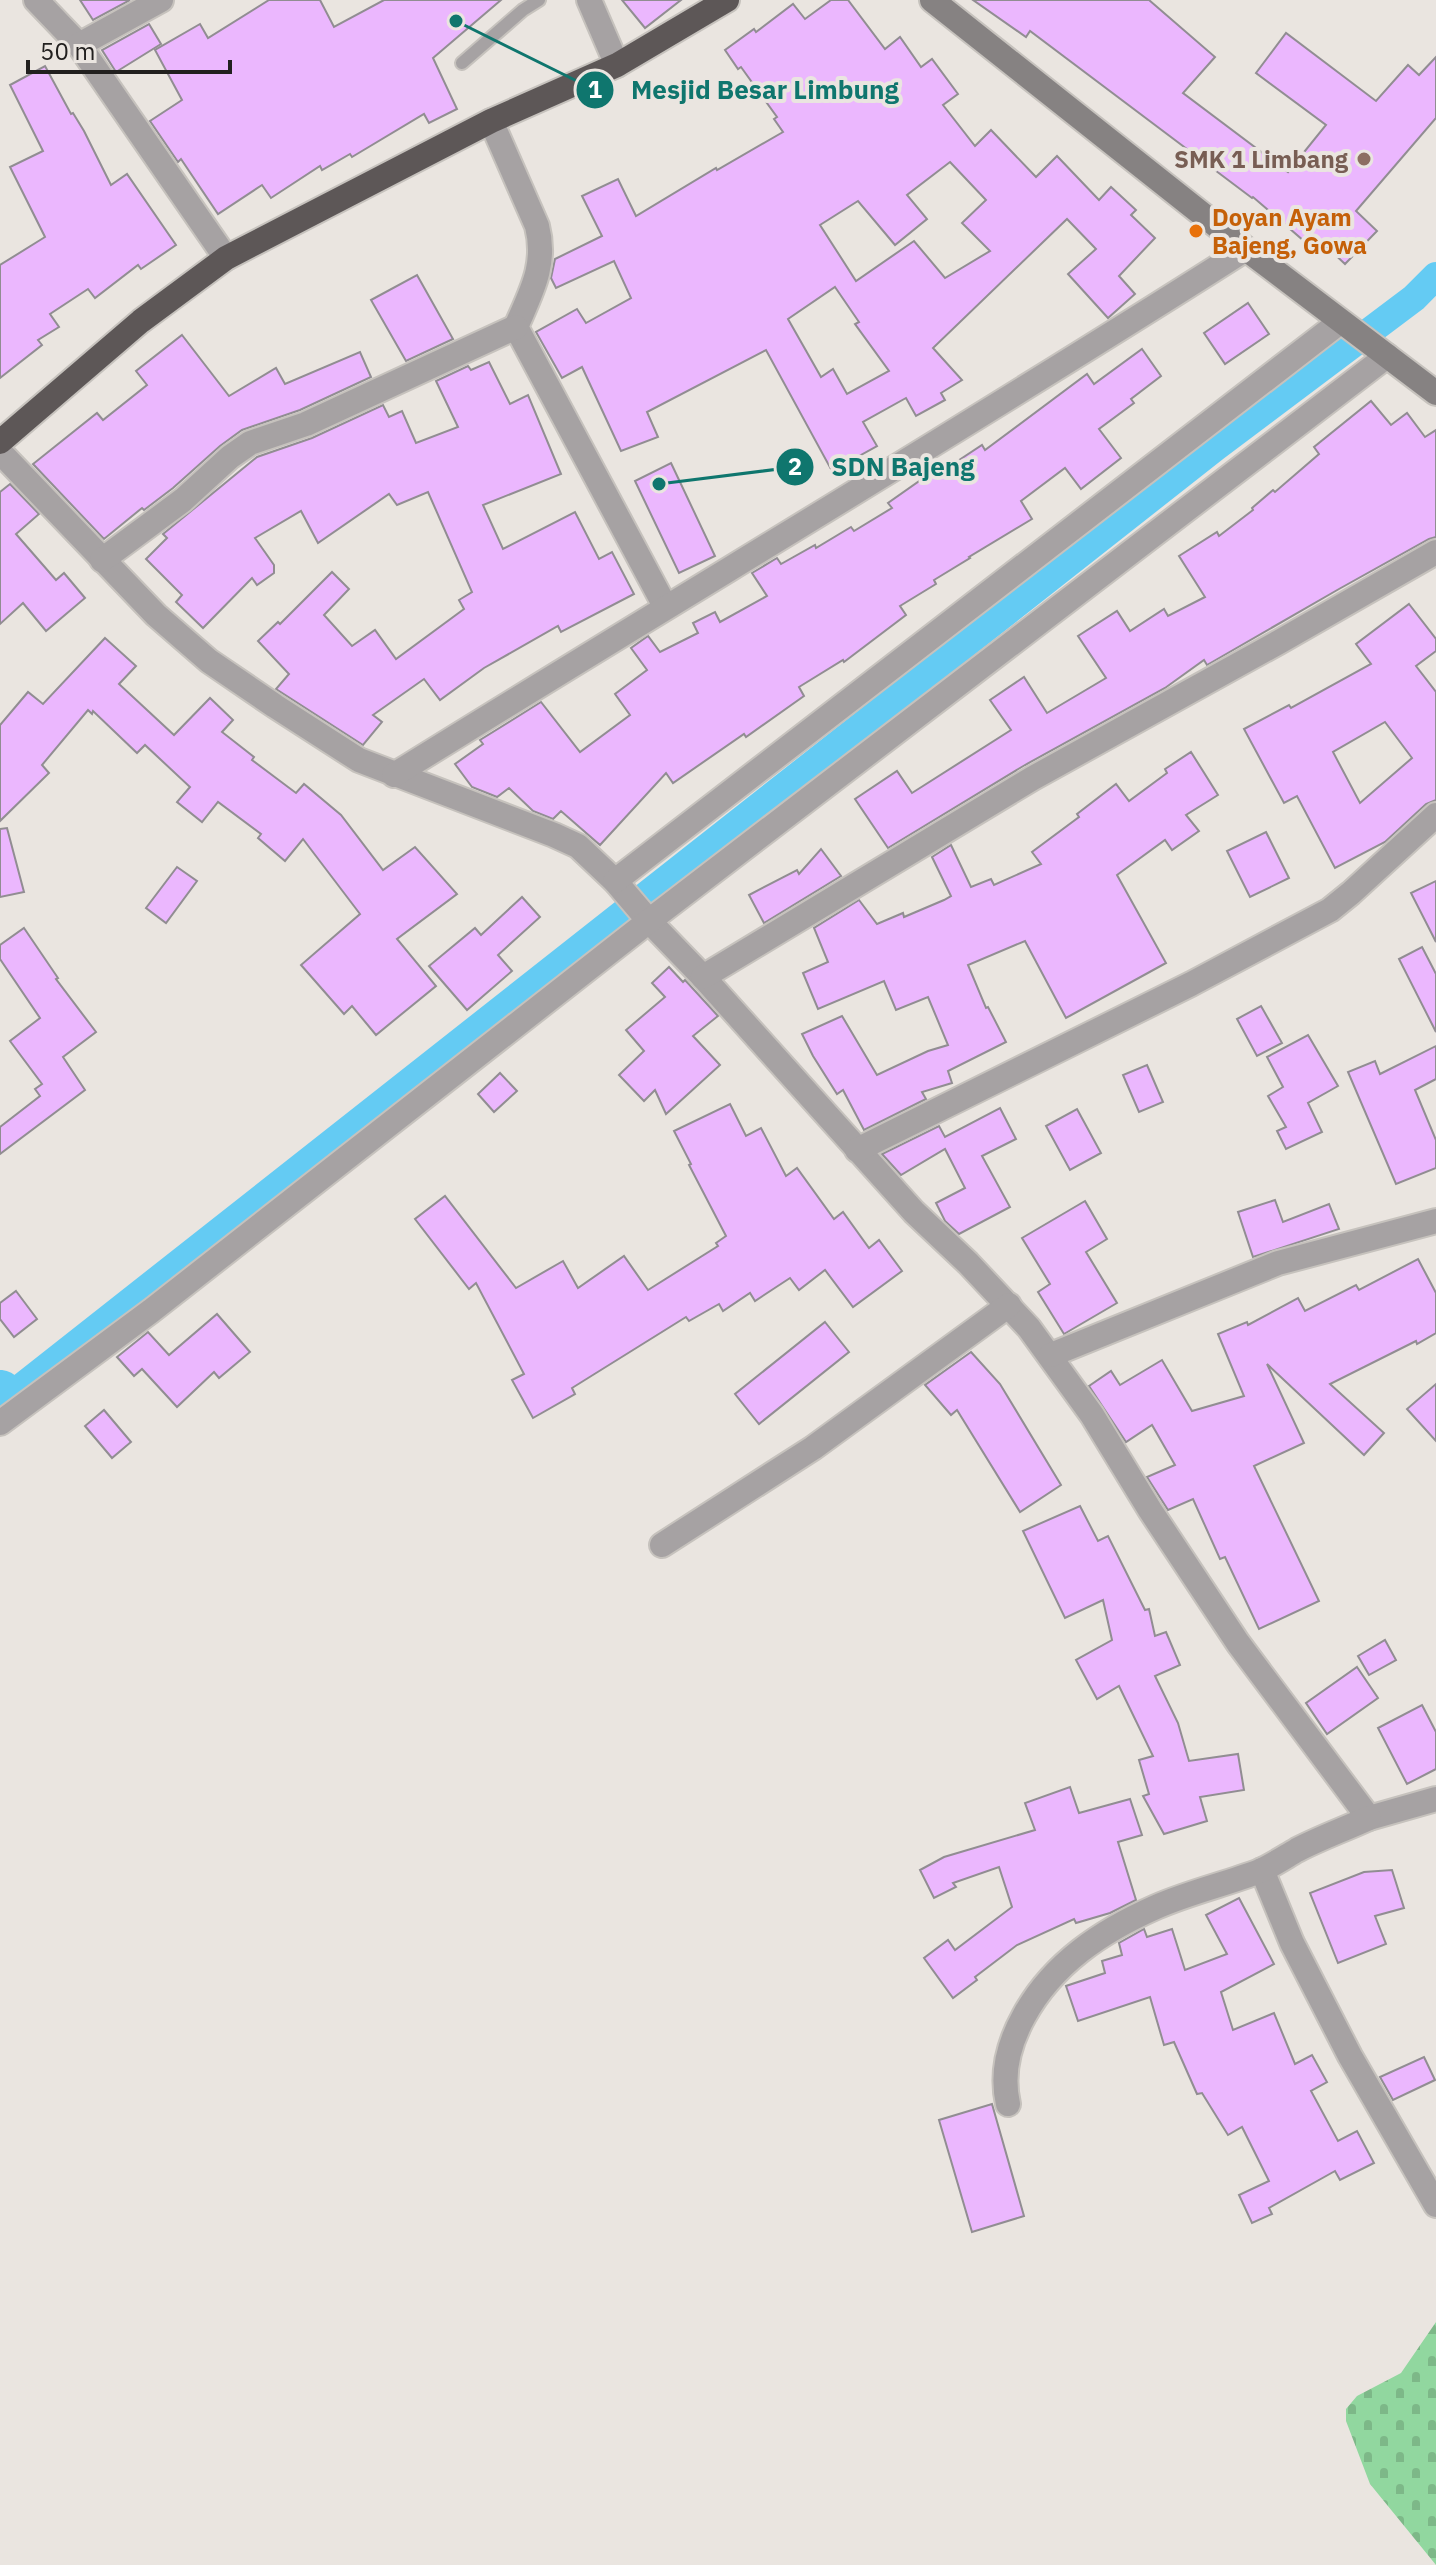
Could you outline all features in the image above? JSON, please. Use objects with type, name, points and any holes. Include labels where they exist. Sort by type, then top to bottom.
[{"type":"highway","points":[[0,442],[141,321],[226,258],[491,121],[617,65],[727,0]]},
{"type":"street","points":[[36,0],[79,45],[226,258]]},
{"type":"street","points":[[79,45],[161,0]]},
{"type":"street","points":[[589,0],[617,65]]},
{"type":"street","points":[[932,0],[1246,249],[1436,393]]},
{"type":"street","points":[[102,560],[183,500],[250,443],[306,424],[516,327],[537,277],[541,242],[537,226],[491,121]]},
{"type":"street","points":[[394,775],[665,606],[917,455],[1246,249]]},
{"type":"street","points":[[618,884],[1344,325]]},
{"type":"street","points":[[516,327],[665,606]]},
{"type":"street","points":[[0,1423],[151,1311],[646,918],[1382,353]]},
{"type":"street","points":[[0,452],[156,615],[209,661],[359,760],[578,846],[618,884],[857,1150],[914,1212],[1009,1305],[1051,1355],[1238,1643],[1369,1818]]},
{"type":"street","points":[[703,977],[1033,778],[1293,635],[1436,552]]},
{"type":"street","points":[[857,1150],[1177,991],[1330,910],[1436,815]]},
{"type":"street","points":[[1051,1355],[1278,1263],[1436,1221]]},
{"type":"street","points":[[662,1545],[813,1448],[1009,1305]]},
{"type":"street","points":[[1008,2104],[1004,2088],[1015,2033],[1049,1978],[1089,1942],[1157,1906],[1262,1870],[1299,1849],[1369,1818],[1436,1799]]},
{"type":"street","points":[[1262,1870],[1292,1943],[1350,2056],[1436,2205]]},
{"type":"lane","points":[[462,63],[539,0]]},
{"type":"green space","points":[[1436,2322],[1436,2565],[1370,2484],[1346,2421],[1346,2409],[1357,2396],[1401,2373]]},
{"type":"building","points":[[80,0],[130,0],[93,20]]},
{"type":"building","points":[[269,0],[320,0],[334,27],[384,0],[501,0],[433,58],[457,109],[429,123],[424,114],[352,157],[350,154],[322,170],[320,166],[271,198],[262,185],[218,214],[181,159],[178,162],[150,121],[182,100],[155,50],[200,24],[208,38]]},
{"type":"building","points":[[622,0],[681,0],[645,28]]},
{"type":"building","points":[[831,0],[848,0],[885,49],[900,37],[921,67],[932,59],[958,94],[943,105],[975,146],[991,130],[1036,177],[1057,156],[1099,200],[1111,187],[1136,210],[1131,215],[1155,238],[1119,276],[1135,294],[1108,318],[1068,274],[1096,249],[1067,219],[933,348],[962,380],[941,393],[945,400],[916,416],[906,398],[863,422],[877,446],[832,471],[766,350],[647,412],[658,437],[621,451],[582,367],[562,378],[536,332],[577,309],[586,323],[631,298],[614,261],[556,288],[551,278],[555,259],[602,236],[582,196],[618,179],[636,216],[783,132],[774,119],[777,117],[725,50],[754,29],[756,32],[793,4],[805,19]],"holes":[[[950,162],[986,200],[962,223],[990,251],[945,278],[914,241],[856,281],[820,225],[858,201],[895,245],[927,219],[907,195]],[[835,287],[859,322],[855,324],[889,371],[847,394],[833,369],[821,377],[788,319]]]},
{"type":"building","points":[[973,0],[1149,0],[1215,57],[1183,93],[1288,172],[1326,125],[1256,73],[1286,33],[1376,101],[1408,65],[1419,75],[1436,57],[1436,118],[1356,211],[1377,231],[1345,264],[1326,246],[1319,254],[1253,197],[1030,31],[1026,37]]},
{"type":"building","points":[[149,24],[161,44],[116,72],[102,50]]},
{"type":"building","points":[[45,66],[71,114],[84,131],[111,185],[127,174],[176,245],[141,269],[138,265],[95,298],[88,289],[50,314],[59,327],[38,340],[42,345],[0,378],[0,265],[45,237],[10,167],[43,151],[10,85]]},
{"type":"building","points":[[417,275],[453,339],[406,361],[371,300]]},
{"type":"building","points":[[1248,303],[1269,334],[1225,364],[1204,333]]},
{"type":"building","points":[[182,335],[229,396],[276,368],[285,384],[360,352],[371,377],[300,410],[242,430],[173,488],[104,539],[33,464],[97,413],[103,420],[147,385],[136,371]]},
{"type":"building","points":[[1142,349],[1161,376],[1131,399],[1134,403],[1099,429],[1121,458],[1081,489],[1065,468],[1021,501],[1032,519],[934,580],[936,584],[900,606],[906,615],[844,662],[799,687],[804,696],[746,737],[744,734],[673,783],[666,773],[600,845],[561,811],[553,819],[533,811],[509,788],[497,797],[472,787],[455,764],[483,744],[480,740],[541,702],[580,752],[630,715],[615,694],[647,670],[631,648],[648,636],[660,652],[698,633],[693,623],[715,612],[720,622],[767,596],[752,573],[777,558],[781,564],[815,545],[816,548],[851,527],[854,531],[892,508],[888,503],[935,470],[938,474],[982,445],[985,450],[1087,374],[1094,384]]},
{"type":"building","points":[[489,362],[510,404],[528,395],[561,474],[483,505],[503,549],[575,512],[599,559],[612,552],[634,594],[561,632],[558,626],[484,668],[440,700],[424,679],[373,715],[382,722],[363,745],[276,689],[289,674],[258,641],[278,622],[280,624],[332,572],[349,589],[324,615],[352,646],[375,630],[396,659],[464,609],[459,600],[472,592],[428,492],[397,505],[389,494],[318,543],[301,511],[255,538],[274,565],[274,573],[257,585],[252,578],[203,628],[176,602],[182,595],[146,559],[167,538],[163,534],[257,457],[312,438],[383,405],[389,417],[402,411],[416,443],[458,427],[436,381],[468,366],[471,370]]},
{"type":"building","points":[[1371,401],[1391,425],[1407,413],[1425,437],[1436,430],[1436,537],[1207,665],[1204,660],[1165,688],[1025,765],[888,848],[855,799],[897,771],[912,793],[1011,730],[990,700],[1024,677],[1047,713],[1106,678],[1078,636],[1117,611],[1130,631],[1164,609],[1168,616],[1205,597],[1179,556],[1217,532],[1219,536],[1253,510],[1319,454],[1314,447]]},
{"type":"building","points":[[671,463],[715,556],[679,573],[635,481]]},
{"type":"building","points":[[10,484],[39,514],[16,534],[56,580],[64,573],[85,598],[46,631],[23,603],[0,624],[0,492]]},
{"type":"building","points":[[1409,604],[1436,639],[1436,651],[1416,666],[1436,692],[1436,800],[1426,804],[1385,842],[1335,868],[1297,796],[1284,803],[1244,729],[1289,705],[1291,708],[1371,664],[1356,644]],"holes":[[[1385,722],[1412,758],[1360,803],[1333,752]]]},
{"type":"building","points":[[105,638],[136,666],[119,684],[174,735],[210,698],[233,720],[222,732],[254,757],[252,760],[296,793],[304,784],[341,815],[383,870],[415,847],[457,894],[397,939],[436,986],[376,1035],[352,1006],[344,1014],[301,965],[360,914],[303,839],[285,861],[258,838],[261,834],[218,802],[202,822],[177,802],[190,787],[145,745],[137,753],[93,711],[92,714],[88,710],[42,765],[49,773],[0,821],[0,725],[28,692],[43,704]]},
{"type":"building","points":[[1191,752],[1218,795],[1186,815],[1199,831],[1172,850],[1165,840],[1117,875],[1166,963],[1066,1018],[1025,941],[968,965],[986,1008],[1006,1042],[948,1071],[952,1083],[922,1092],[926,1099],[864,1130],[843,1090],[837,1094],[802,1034],[842,1016],[877,1075],[948,1045],[928,997],[896,1010],[884,981],[818,1009],[803,973],[828,962],[814,928],[859,900],[877,924],[903,913],[904,917],[951,896],[932,857],[951,845],[971,887],[991,879],[994,885],[1041,864],[1032,852],[1116,784],[1129,801],[1167,773],[1165,769]]},
{"type":"building","points":[[7,828],[24,892],[0,897],[0,829]]},
{"type":"building","points":[[1266,832],[1289,878],[1250,897],[1227,851]]},
{"type":"building","points":[[821,849],[841,876],[764,923],[749,895],[797,870],[799,874]]},
{"type":"building","points":[[177,867],[197,881],[166,923],[146,908]]},
{"type":"building","points":[[1436,881],[1436,942],[1411,893]]},
{"type":"building","points":[[522,897],[540,917],[498,955],[512,971],[467,1010],[429,966],[475,928],[481,935]]},
{"type":"building","points":[[24,928],[56,979],[96,1032],[63,1057],[85,1090],[0,1154],[0,1127],[40,1096],[35,1089],[42,1084],[10,1041],[40,1018],[0,959],[0,945]]},
{"type":"building","points":[[1422,947],[1436,974],[1436,1032],[1399,959]]},
{"type":"building","points":[[669,967],[718,1016],[693,1036],[720,1065],[666,1114],[655,1090],[644,1101],[619,1075],[644,1051],[626,1030],[665,997],[652,983]]},
{"type":"building","points":[[1261,1006],[1282,1043],[1257,1056],[1237,1019]]},
{"type":"building","points":[[1308,1035],[1338,1086],[1308,1103],[1322,1132],[1286,1149],[1277,1131],[1286,1127],[1268,1096],[1283,1087],[1267,1057]]},
{"type":"building","points":[[1436,1046],[1436,1079],[1415,1090],[1436,1140],[1436,1168],[1396,1184],[1348,1072],[1375,1061],[1380,1074]]},
{"type":"building","points":[[1147,1065],[1163,1102],[1139,1112],[1123,1075]]},
{"type":"building","points":[[500,1073],[517,1091],[494,1112],[478,1094]]},
{"type":"building","points":[[730,1104],[746,1136],[761,1128],[786,1176],[797,1168],[834,1219],[843,1212],[869,1248],[879,1240],[902,1271],[853,1307],[825,1270],[799,1290],[790,1278],[755,1301],[750,1293],[723,1311],[719,1304],[689,1321],[686,1317],[572,1388],[575,1394],[533,1418],[512,1380],[524,1374],[476,1283],[469,1289],[415,1219],[445,1196],[516,1288],[563,1261],[578,1288],[624,1256],[648,1290],[718,1246],[716,1243],[726,1236],[674,1131]]},
{"type":"building","points":[[1000,1108],[1016,1139],[982,1156],[1010,1207],[959,1234],[945,1221],[936,1203],[965,1188],[945,1149],[901,1175],[882,1154],[939,1126],[945,1137]]},
{"type":"building","points":[[1077,1109],[1101,1153],[1070,1170],[1046,1126]]},
{"type":"building","points":[[1275,1200],[1283,1222],[1329,1204],[1339,1229],[1253,1257],[1238,1212]]},
{"type":"building","points":[[1085,1201],[1107,1239],[1086,1252],[1117,1303],[1064,1334],[1038,1292],[1050,1284],[1022,1238]]},
{"type":"building","points":[[1418,1259],[1436,1293],[1436,1333],[1330,1384],[1384,1433],[1364,1455],[1267,1364],[1304,1443],[1254,1466],[1319,1601],[1259,1629],[1225,1557],[1220,1559],[1193,1499],[1168,1510],[1147,1477],[1175,1465],[1152,1425],[1126,1442],[1089,1386],[1111,1371],[1120,1385],[1162,1360],[1192,1411],[1244,1396],[1218,1334],[1247,1322],[1248,1325],[1298,1298],[1305,1311],[1356,1285],[1359,1290]]},
{"type":"building","points":[[16,1291],[37,1319],[14,1337],[0,1319],[0,1303]]},
{"type":"building","points":[[217,1314],[250,1352],[219,1378],[214,1372],[177,1407],[142,1369],[134,1376],[117,1357],[148,1332],[169,1355]]},
{"type":"building","points":[[825,1322],[849,1352],[759,1424],[735,1394]]},
{"type":"building","points":[[971,1352],[1000,1384],[1061,1485],[1020,1512],[957,1410],[951,1415],[925,1385]]},
{"type":"building","points":[[1436,1384],[1436,1441],[1407,1409]]},
{"type":"building","points":[[104,1410],[131,1442],[112,1458],[85,1426]]},
{"type":"building","points":[[1080,1506],[1098,1541],[1108,1536],[1145,1610],[1149,1609],[1155,1636],[1166,1632],[1180,1665],[1155,1676],[1178,1723],[1189,1761],[1238,1754],[1244,1790],[1200,1797],[1207,1821],[1164,1834],[1143,1796],[1149,1794],[1139,1760],[1153,1756],[1119,1686],[1097,1699],[1076,1660],[1112,1640],[1103,1600],[1065,1618],[1023,1531]]},
{"type":"building","points":[[1385,1640],[1396,1660],[1369,1675],[1358,1656]]},
{"type":"building","points":[[1357,1667],[1378,1698],[1327,1734],[1306,1703]]},
{"type":"building","points":[[1422,1705],[1436,1732],[1436,1769],[1407,1784],[1378,1728]]},
{"type":"building","points":[[1070,1787],[1079,1813],[1130,1799],[1142,1835],[1118,1842],[1136,1900],[1110,1913],[1076,1923],[1074,1919],[1017,1945],[953,1998],[924,1958],[948,1940],[955,1950],[1012,1907],[999,1867],[953,1883],[956,1887],[934,1898],[920,1870],[944,1857],[1035,1830],[1025,1803]]},
{"type":"building","points":[[1392,1870],[1404,1908],[1375,1916],[1386,1944],[1338,1963],[1310,1893],[1364,1872]]},
{"type":"building","points":[[1239,1898],[1274,1964],[1221,1992],[1233,2030],[1274,2013],[1295,2064],[1312,2055],[1327,2082],[1311,2091],[1338,2141],[1357,2131],[1374,2163],[1340,2180],[1335,2171],[1269,2208],[1272,2214],[1252,2223],[1239,2195],[1269,2181],[1242,2127],[1228,2135],[1202,2093],[1197,2094],[1174,2042],[1164,2045],[1150,1997],[1078,2021],[1066,1986],[1105,1973],[1102,1961],[1122,1955],[1119,1943],[1144,1929],[1147,1937],[1172,1929],[1185,1970],[1227,1954],[1206,1915]]},
{"type":"building","points":[[1424,2057],[1435,2080],[1393,2100],[1380,2077]]},
{"type":"building","points":[[992,2104],[1024,2216],[972,2232],[939,2120]]},
{"type":"waterway","points":[[0,1404],[1217,446],[1414,298],[1436,276]]},
{"type":"waterway","points":[[0,1394],[5,1400]]},
{"type":"place","name":"Mesjid Besar Limbung","points":[[456,21]]},
{"type":"place","name":"SMK 1 Limbang","points":[[1364,159]]},
{"type":"place","name":"Doyan Ayam Bajeng, Gowa","points":[[1196,231]]},
{"type":"place","name":"SDN Bajeng","points":[[659,484]]}]
